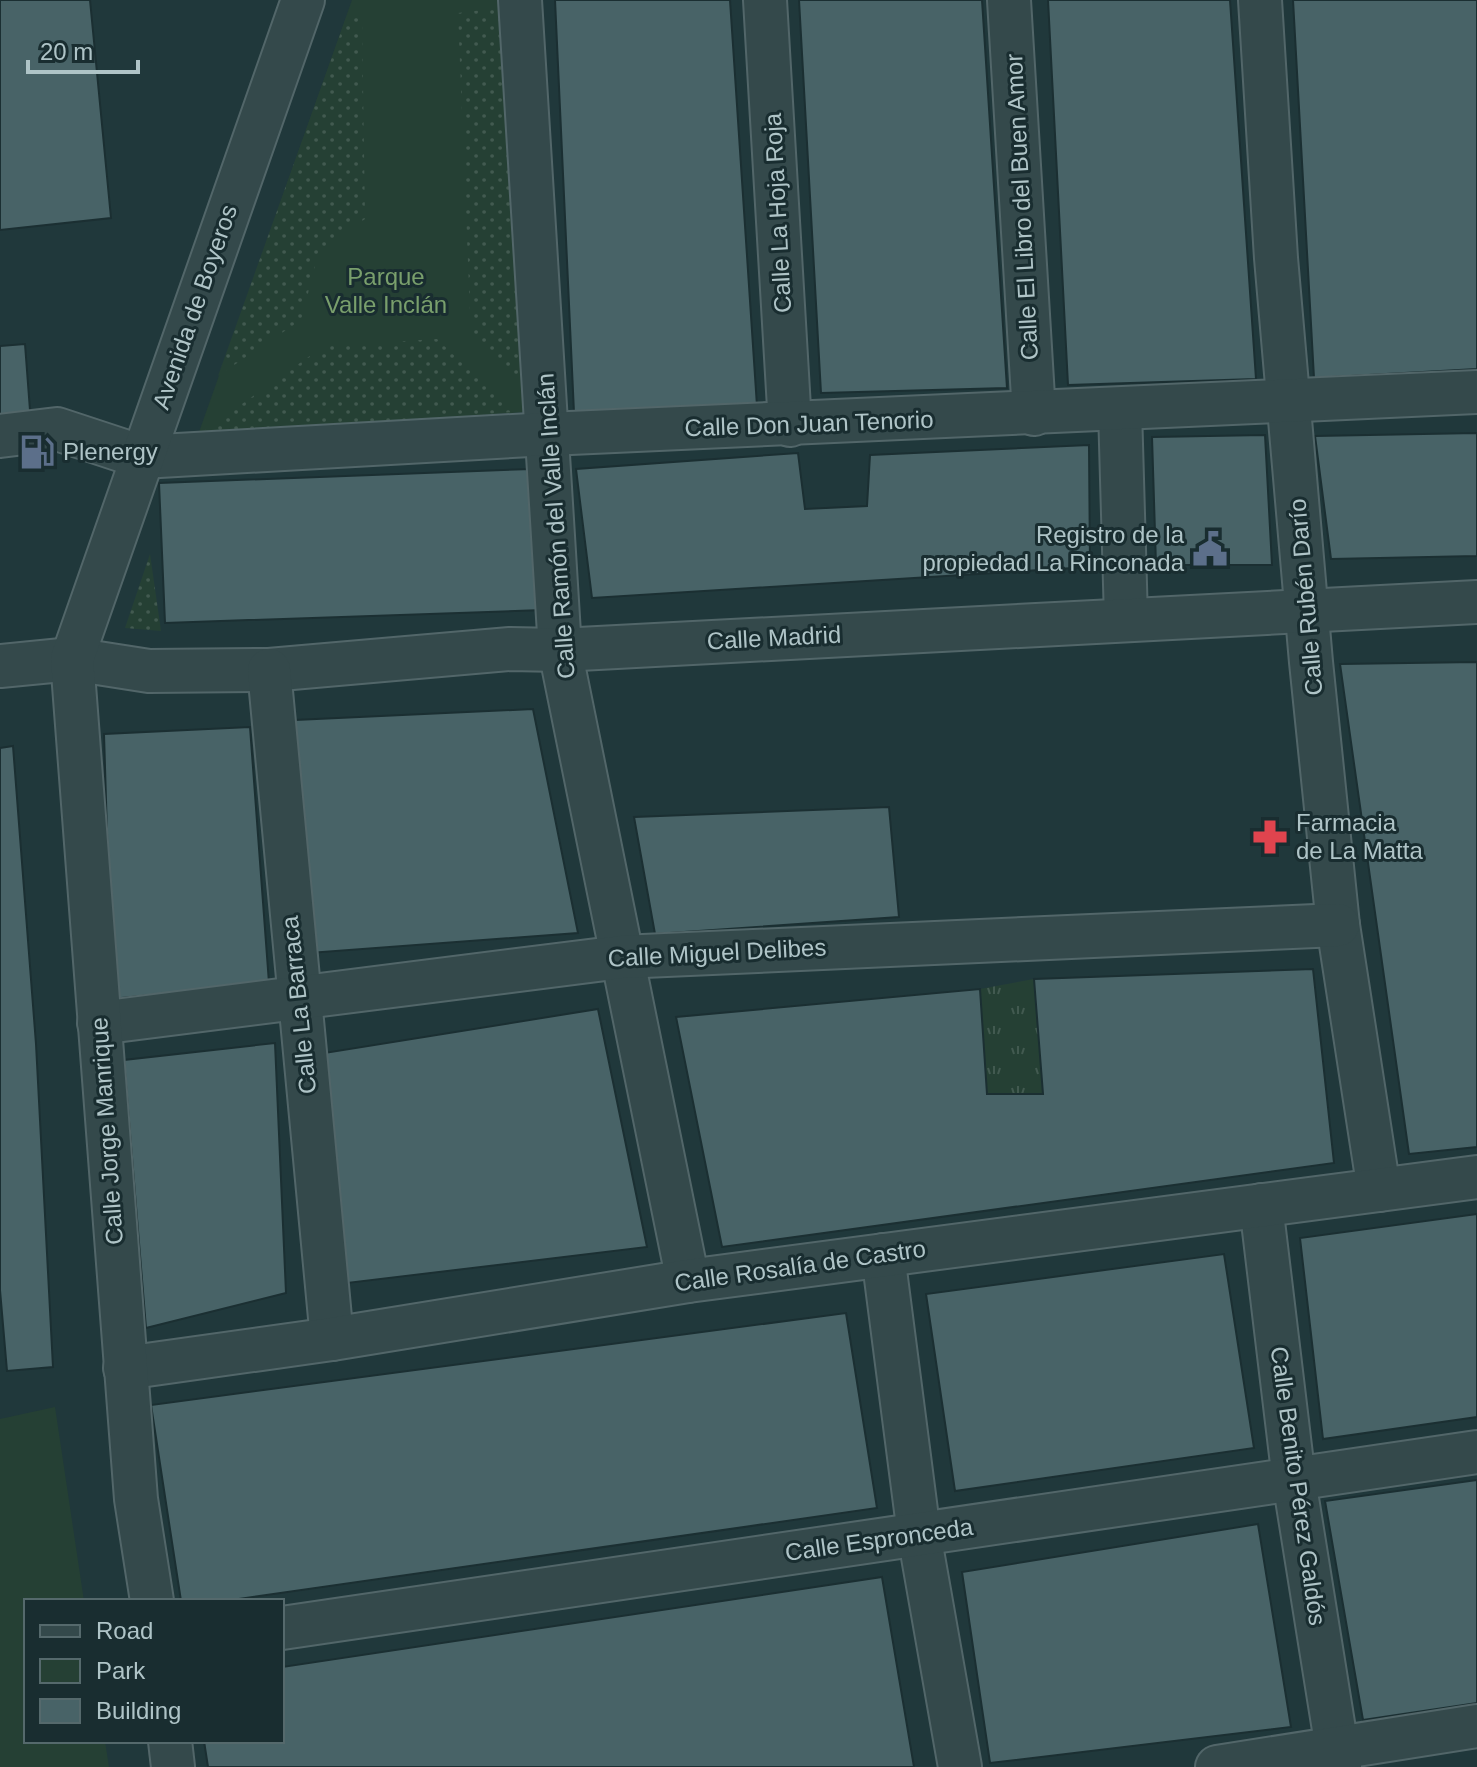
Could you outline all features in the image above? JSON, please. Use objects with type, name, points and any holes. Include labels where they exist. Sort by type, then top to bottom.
[{"type":"street","name":"Avenida de Boyeros","points":[[72,659],[303,0]]},
{"type":"street","name":"Calle Ramón del Valle Inclán","points":[[520,0],[560,650],[688,1281]]},
{"type":"street","name":"Calle La Hoja Roja","points":[[765,0],[790,425]]},
{"type":"street","name":"Calle El Libro del Buen Amor","points":[[1009,0],[1034,414]]},
{"type":"street","name":"Calle Rubén Darío","points":[[1260,0],[1306,613],[1338,925],[1379,1190]]},
{"type":"street","name":"Calle Don Juan Tenorio","points":[[142,457],[548,434],[1477,392]]},
{"type":"street","points":[[1120,409],[1126,619]]},
{"type":"street","points":[[0,436],[57,429],[142,457]]},
{"type":"street","name":"Calle Madrid","points":[[0,666],[72,659],[149,671],[269,670],[510,649],[560,650],[1477,602]]},
{"type":"street","name":"Calle Jorge Manrique","points":[[72,659],[136,1499],[152,1599]]},
{"type":"street","name":"Calle La Barraca","points":[[269,670],[332,1339]]},
{"type":"street","name":"Calle Miguel Delibes","points":[[99,1023],[621,957],[1338,925]]},
{"type":"street","name":"Calle Rosalía de Castro","points":[[125,1368],[332,1339],[688,1281],[1477,1177]]},
{"type":"street","name":"Calle Benito Pérez Galdós","points":[[1261,1205],[1294,1480],[1338,1758]]},
{"type":"street","points":[[883,1255],[919,1534],[960,1767]]},
{"type":"street","name":"Calle Espronceda","points":[[284,1628],[1477,1452]]},
{"type":"street","points":[[1217,1767],[1338,1758],[1477,1726]]},
{"type":"street","points":[[170,1743],[173,1767]]},
{"type":"green space","name":"Parque Valle Inclán","points":[[352,0],[499,0],[524,412],[198,435]]},
{"type":"green space","points":[[499,8],[522,390],[471,337],[458,13]]},
{"type":"green space","points":[[362,17],[365,219],[325,249],[310,282],[304,318],[218,376],[346,18]]},
{"type":"green space","points":[[437,339],[514,412],[198,435],[324,346]]},
{"type":"green space","points":[[150,554],[161,631],[125,628]]},
{"type":"green space","points":[[1034,979],[1043,1094],[987,1094],[980,989]]},
{"type":"green space","points":[[55,1407],[84,1599],[24,1599],[24,1743],[105,1743],[109,1767],[0,1767],[0,1419]]},
{"type":"building","points":[[0,0],[90,0],[111,218],[0,230]]},
{"type":"building","points":[[555,0],[730,0],[757,406],[574,413]]},
{"type":"building","points":[[799,0],[982,0],[1007,388],[821,393]]},
{"type":"building","points":[[1048,0],[1230,0],[1256,379],[1068,385]]},
{"type":"building","points":[[1293,0],[1477,0],[1477,369],[1314,378]]},
{"type":"building","points":[[25,344],[33,450],[0,453],[0,346]]},
{"type":"building","points":[[1477,433],[1477,556],[1331,559],[1315,436]]},
{"type":"building","points":[[1265,435],[1272,565],[1156,565],[1152,437]]},
{"type":"building","points":[[1089,445],[1090,567],[592,598],[576,469],[798,453],[805,509],[867,506],[870,455]]},
{"type":"building","points":[[531,469],[543,610],[165,623],[159,483]]},
{"type":"building","points":[[1477,662],[1477,1147],[1409,1154],[1340,664]]},
{"type":"building","points":[[533,709],[578,933],[309,953],[295,720]]},
{"type":"building","points":[[250,727],[269,983],[112,999],[104,734]]},
{"type":"building","points":[[13,746],[36,1044],[53,1367],[7,1371],[0,1290],[0,748]]},
{"type":"building","points":[[889,807],[899,917],[655,934],[634,817]]},
{"type":"building","points":[[1313,969],[1334,1163],[722,1247],[676,1017],[980,989],[987,1094],[1043,1094],[1034,979]]},
{"type":"building","points":[[598,1009],[647,1247],[339,1284],[318,1054]]},
{"type":"building","points":[[275,1043],[286,1293],[146,1328],[124,1060]]},
{"type":"building","points":[[1477,1214],[1477,1417],[1323,1439],[1300,1238]]},
{"type":"building","points":[[1224,1254],[1254,1448],[955,1491],[926,1294]]},
{"type":"building","points":[[846,1313],[877,1508],[239,1599],[181,1599],[151,1405]]},
{"type":"building","points":[[1477,1480],[1477,1703],[1363,1720],[1325,1501]]},
{"type":"building","points":[[1258,1524],[1291,1727],[990,1763],[962,1572]]},
{"type":"building","points":[[882,1577],[914,1767],[208,1767],[204,1743],[284,1743],[284,1667]]},
{"type":"place","name":"Plenergy","points":[[37,452]]},
{"type":"place","name":"Registro de la propiedad La Rinconada","points":[[1210,549]]},
{"type":"place","name":"Farmacia de La Matta","points":[[1270,837]]}]
